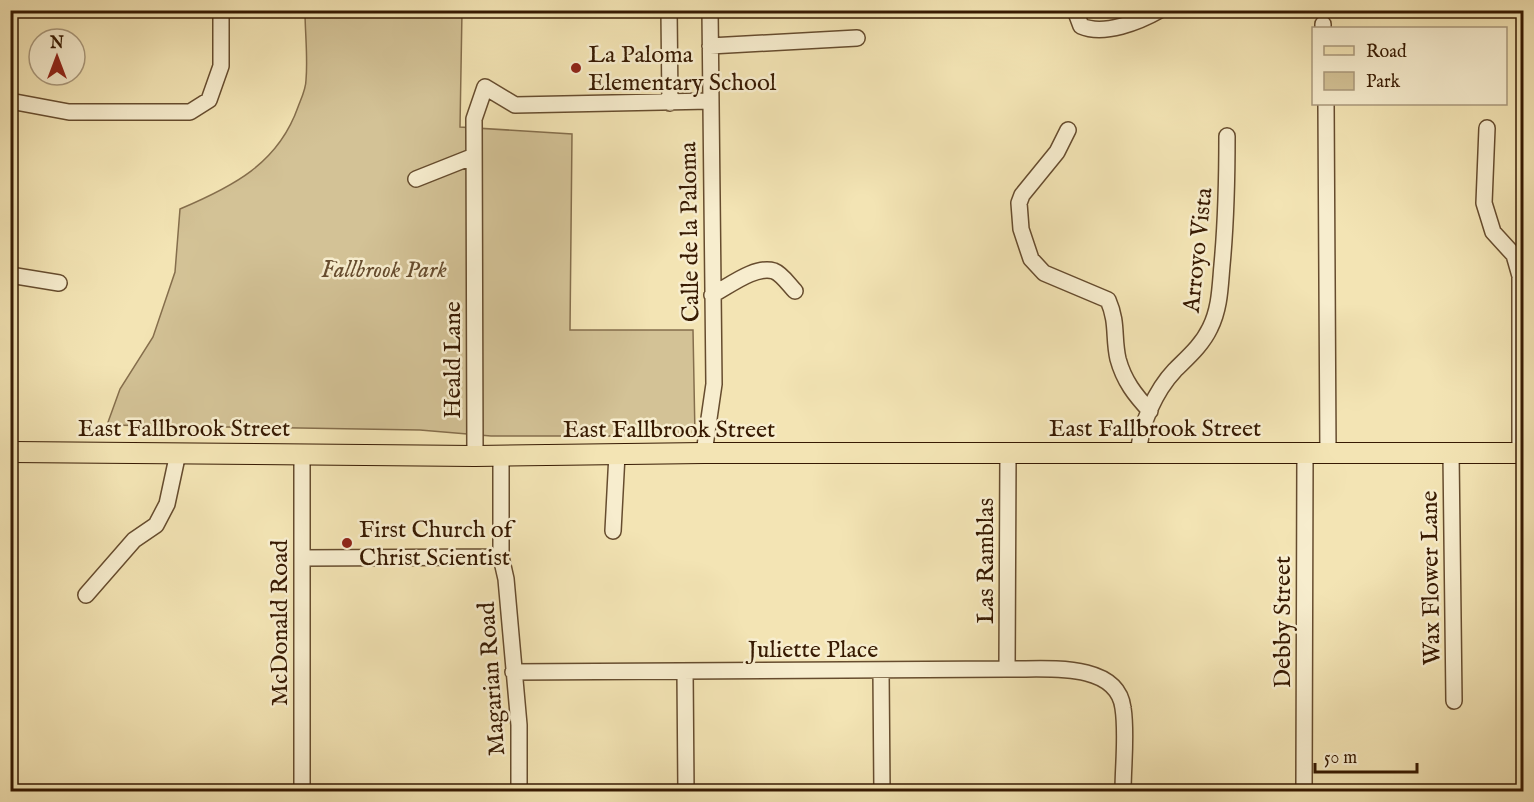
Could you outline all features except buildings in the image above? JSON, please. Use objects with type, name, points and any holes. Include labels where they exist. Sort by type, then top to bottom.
[{"type":"main road","name":"East Fallbrook Street","points":[[10,452],[475,456],[704,453],[1522,453]]},
{"type":"street","points":[[10,101],[69,112],[190,112],[209,100],[221,66],[221,10]]},
{"type":"street","points":[[669,10],[670,103],[711,101]]},
{"type":"street","name":"Calle de la Paloma","points":[[704,453],[714,384],[710,10]]},
{"type":"street","points":[[1075,10],[1081,26],[1089,30],[1131,23],[1160,10]]},
{"type":"street","points":[[710,46],[857,38]]},
{"type":"street","name":"Heald Lane","points":[[475,456],[474,119],[485,87],[515,105],[670,103]]},
{"type":"street","points":[[1326,105],[1328,454]]},
{"type":"street","points":[[1487,128],[1484,203],[1492,232],[1514,255],[1520,276],[1522,453]]},
{"type":"street","name":"East Fallbrook Street","points":[[1068,130],[1058,152],[1022,195],[1021,229],[1031,260],[1044,273],[1108,300],[1115,316],[1118,358],[1129,388],[1149,411]]},
{"type":"street","name":"Arroyo Vista","points":[[1139,453],[1139,441],[1149,411],[1174,371],[1190,358],[1210,330],[1218,306],[1227,207],[1227,136]]},
{"type":"street","points":[[416,179],[474,156]]},
{"type":"street","points":[[712,295],[749,275],[766,271],[778,274],[795,291]]},
{"type":"street","points":[[10,275],[59,283]]},
{"type":"street","points":[[86,595],[134,540],[156,525],[167,504],[178,453]]},
{"type":"street","name":"Debby Street","points":[[1304,792],[1305,453]]},
{"type":"street","name":"Wax Flower Lane","points":[[1450,453],[1454,701]]},
{"type":"street","name":"McDonald Road","points":[[302,454],[302,792]]},
{"type":"street","points":[[613,531],[616,454]]},
{"type":"street","name":"Las Ramblas","points":[[1007,669],[1008,454]]},
{"type":"street","name":"Magarian Road","points":[[501,456],[501,557],[506,579],[519,726],[519,792]]},
{"type":"street","points":[[302,558],[501,557]]},
{"type":"street","name":"Juliette Place","points":[[513,672],[1007,669],[1087,671],[1110,682],[1124,706],[1123,792]]},
{"type":"street","points":[[685,671],[686,792]]},
{"type":"street","points":[[881,671],[882,792]]},
{"type":"green space","name":"Fallbrook Park","points":[[305,11],[462,11],[460,127],[572,134],[570,330],[693,330],[695,436],[491,436],[420,430],[107,425],[120,389],[153,337],[175,272],[180,209],[218,192],[251,171],[266,159],[289,127],[306,83]]},
{"type":"place","name":"La Paloma Elementary School","points":[[576,68]]},
{"type":"place","name":"First Church of Christ Scientist","points":[[347,543]]}]
